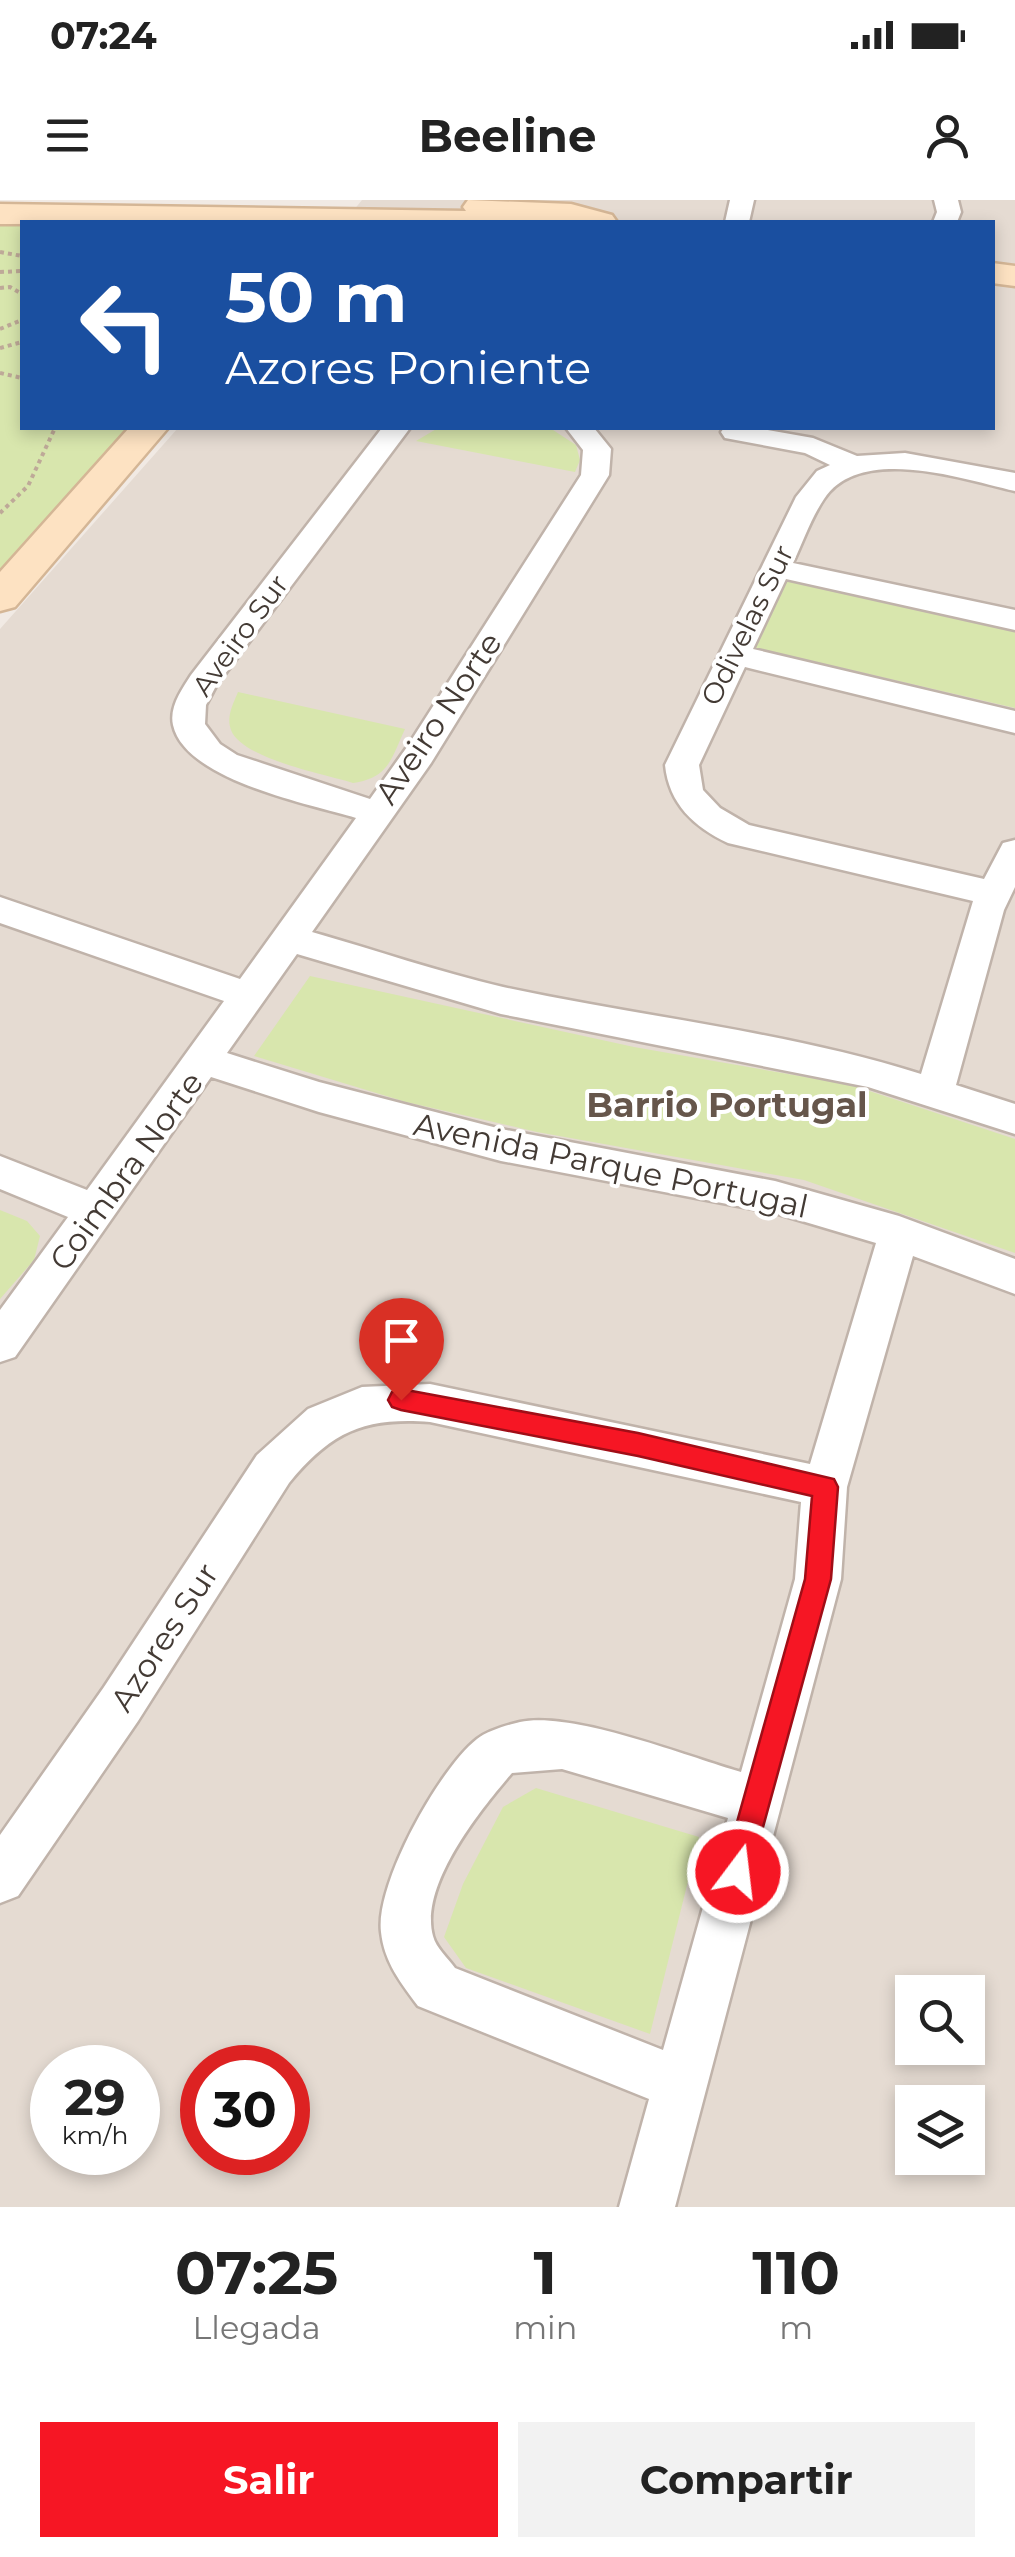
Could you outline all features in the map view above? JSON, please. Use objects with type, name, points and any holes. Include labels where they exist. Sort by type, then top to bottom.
[{"type":"street","points":[[364,200],[558,213],[591,220]]},
{"type":"street","points":[[0,214],[334,214],[472,220]]},
{"type":"street","points":[[0,598],[147,430]]},
{"type":"street","name":"Aveiro Sur","points":[[375,812],[224,764],[193,736],[188,709],[202,682],[394,430]]},
{"type":"street","name":"Aveiro Norte","points":[[249,996],[419,754],[595,475],[594,430]]},
{"type":"street","points":[[735,432],[813,446],[852,465],[896,460],[1015,482]]},
{"type":"street","name":"Odivelas Sur","points":[[852,465],[830,475],[814,489],[685,752],[682,778],[694,804],[722,827],[760,841],[992,893]]},
{"type":"street","points":[[775,568],[1015,620]]},
{"type":"street","points":[[733,654],[1015,722]]},
{"type":"street","points":[[935,1091],[992,893],[1015,852]]},
{"type":"street","points":[[0,910],[249,996]]},
{"type":"street","points":[[288,938],[501,1000],[802,1056],[935,1091],[1015,1118]]},
{"type":"street","name":"Coimbra Norte","points":[[0,1344],[249,996]]},
{"type":"street","name":"Avenida Parque Portugal","points":[[205,1060],[403,1121],[501,1145],[776,1197],[899,1233],[1015,1277]]},
{"type":"street","points":[[0,1172],[94,1210]]},
{"type":"street","points":[[648,2207],[818,1579],[825,1487],[899,1233]]},
{"type":"street","name":"Azores Sur","points":[[0,1878],[291,1445],[341,1412],[401,1400],[430,1403],[825,1487]]},
{"type":"street","points":[[682,2085],[437,1987],[412,1955],[406,1908],[430,1847],[456,1798],[496,1755],[521,1746],[562,1745],[756,1801]]},
{"type":"path","points":[[10,288],[20,276]]},
{"type":"path","points":[[0,288],[20,293]]},
{"type":"path","points":[[0,513],[22,497],[33,482],[55,430]]},
{"type":"shaded area","points":[[362,200],[1015,200],[1015,2207],[0,2207],[0,629],[176,430],[995,430],[995,220],[346,220]]},
{"type":"green space","points":[[0,222],[20,222],[20,430],[132,430],[0,577]]},
{"type":"green space","points":[[435,430],[553,430],[576,445],[580,460],[575,472],[416,441]]},
{"type":"green space","points":[[785,575],[1015,627],[1015,708],[752,647]]},
{"type":"green space","points":[[238,692],[405,729],[382,772],[353,783],[267,757],[238,740],[229,720]]},
{"type":"green space","name":"Barrio Portugal","points":[[310,976],[634,1047],[851,1085],[1015,1139],[1015,1253],[804,1180],[537,1132],[406,1102],[254,1056]]},
{"type":"green space","points":[[0,1210],[27,1221],[40,1236],[34,1260],[0,1299]]},
{"type":"green space","points":[[536,1788],[699,1837],[650,2034],[466,1968],[444,1937],[463,1884],[503,1807]]},
{"type":"district","name":"Barrio Portugal","points":[[727,1104]]},
{"type":"route","points":[[401,1400],[638,1444],[825,1487],[818,1579],[738,1872]]}]
